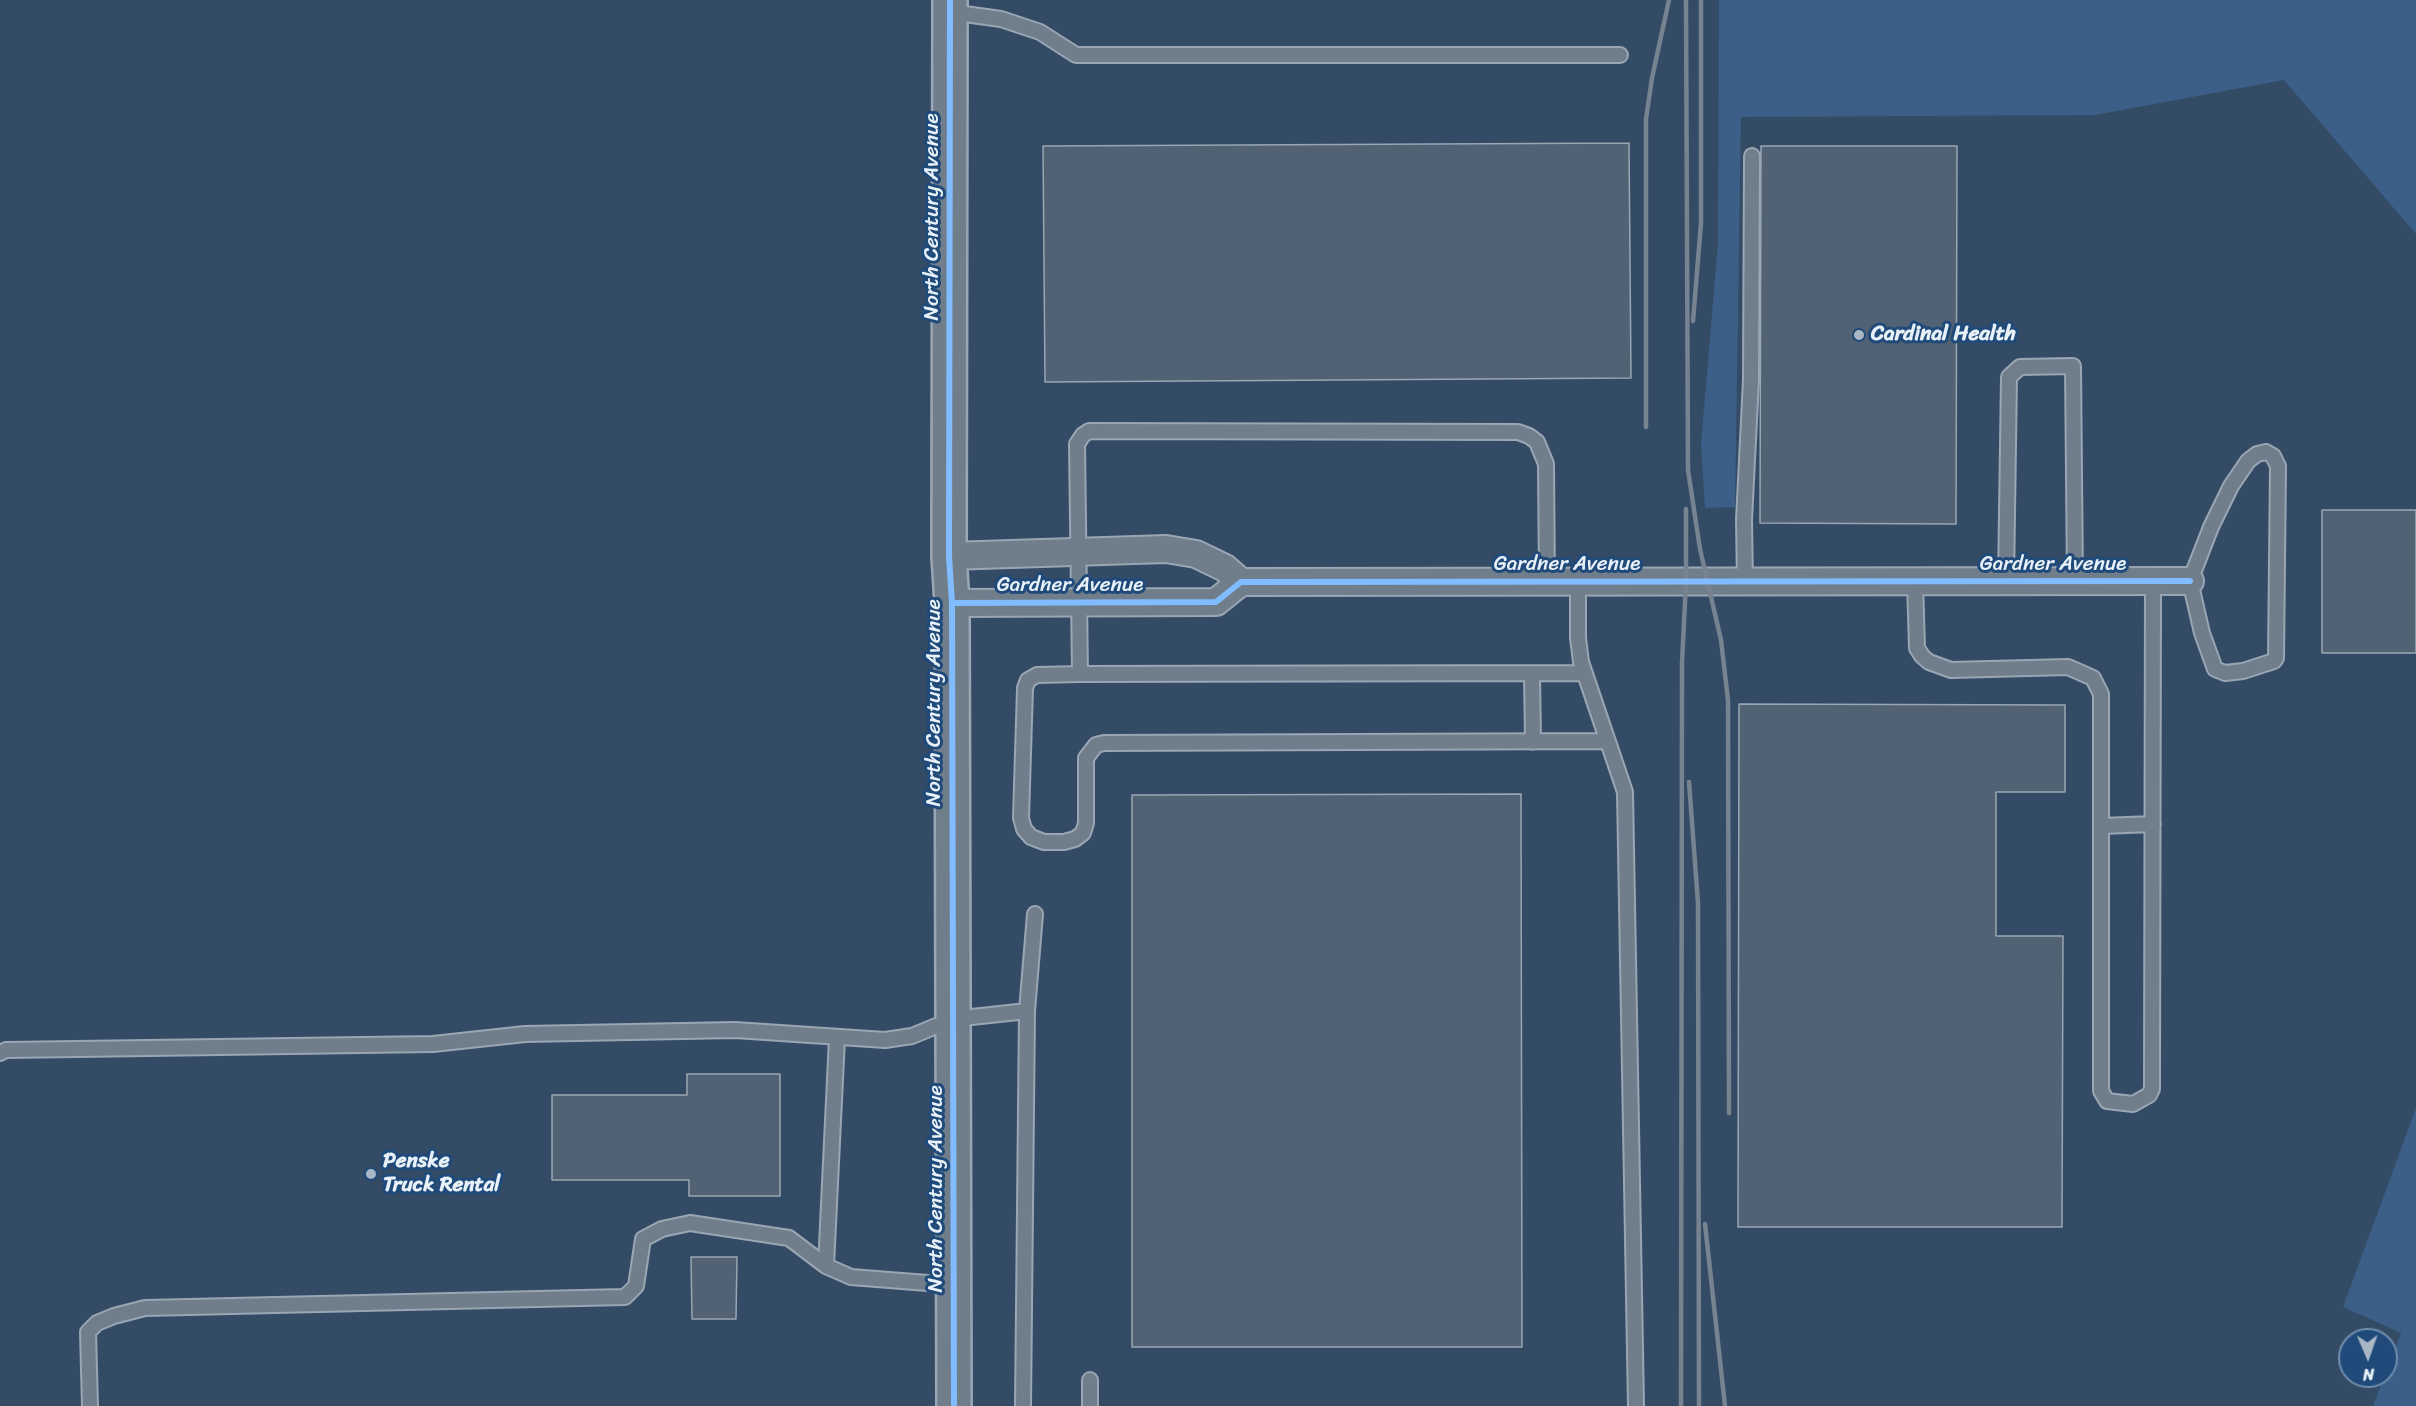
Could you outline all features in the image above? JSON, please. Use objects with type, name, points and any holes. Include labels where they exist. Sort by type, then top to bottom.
[{"type":"street","name":"North Century Avenue","points":[[950,6],[949,556],[952,603],[954,1406]]},
{"type":"street","name":"Gardner Avenue","points":[[949,556],[1166,549],[1196,554],[1225,568],[1241,582]]},
{"type":"street","name":"Gardner Avenue","points":[[952,603],[1216,602],[1241,582],[2190,581]]},
{"type":"lane","points":[[950,6],[1040,32],[1076,55],[1620,55]]},
{"type":"lane","points":[[1745,582],[1744,520],[1751,380],[1752,156]]},
{"type":"lane","points":[[2006,581],[2009,377],[2020,367],[2073,366],[2075,581]]},
{"type":"lane","points":[[1080,674],[1077,444],[1083,435],[1095,430],[1506,431],[1529,436],[1537,442],[1546,464],[1547,582]]},
{"type":"lane","points":[[2266,453],[2274,456],[2278,466],[2277,658],[2243,671],[2225,673],[2215,669],[2202,633],[2190,581],[2211,527],[2231,486],[2248,461],[2257,454],[2266,453]]},
{"type":"lane","points":[[1915,582],[1917,648],[1929,662],[1951,670],[2068,667],[2093,678],[2100,694],[2101,1091],[2107,1101],[2133,1104],[2149,1095],[2152,1089],[2153,581]]},
{"type":"lane","points":[[1578,582],[1578,638],[1585,673],[1625,792],[1636,1406]]},
{"type":"lane","points":[[1532,673],[1533,742]]},
{"type":"lane","points":[[1585,673],[1037,675],[1028,680],[1025,688],[1021,818],[1024,829],[1031,837],[1044,842],[1064,842],[1083,833],[1086,823],[1086,758],[1096,745],[1104,743],[1608,741]]},
{"type":"lane","points":[[2101,826],[2153,824]]},
{"type":"lane","points":[[1023,1406],[1027,1011],[1035,914]]},
{"type":"lane","points":[[0,1053],[6,1050],[433,1044],[525,1034],[700,1030],[780,1032],[885,1040],[912,1036],[953,1019],[1027,1011]]},
{"type":"lane","points":[[826,1266],[837,1038]]},
{"type":"lane","points":[[90,1406],[88,1332],[97,1323],[114,1316],[145,1308],[625,1297],[636,1286],[643,1239],[662,1229],[690,1223],[789,1238],[826,1266],[851,1277],[954,1285]]},
{"type":"lane","points":[[1090,1380],[1090,1406]]},
{"type":"shaded area","points":[[1719,0],[2416,0],[2416,234],[2284,80],[2095,115],[1741,117],[1735,507],[1705,508],[1701,444],[1718,243]]},
{"type":"shaded area","points":[[2416,1108],[2416,1406],[2373,1406],[2380,1388],[2398,1388],[2398,1341],[2401,1333],[2398,1332],[2398,1328],[2390,1328],[2343,1307]]},
{"type":"building","points":[[1629,143],[1631,378],[1045,382],[1043,146]]},
{"type":"building","name":"Cardinal Health","points":[[1761,146],[1957,146],[1956,524],[1760,523]]},
{"type":"building","points":[[2322,510],[2416,510],[2416,653],[2322,653]]},
{"type":"building","points":[[1739,704],[2065,705],[2065,792],[1996,792],[1996,936],[2063,936],[2062,1227],[1738,1227]]},
{"type":"building","points":[[1521,794],[1522,1347],[1132,1347],[1132,795]]},
{"type":"building","points":[[687,1074],[780,1074],[780,1196],[689,1196],[689,1180],[552,1180],[552,1095],[687,1095]]},
{"type":"building","points":[[691,1257],[737,1257],[736,1319],[692,1319]]},
{"type":"railway","points":[[1646,427],[1646,119],[1652,78],[1669,0]]},
{"type":"railway","points":[[1686,0],[1688,470],[1700,549],[1721,640],[1728,700],[1729,1113]]},
{"type":"railway","points":[[1693,321],[1701,223],[1701,0]]},
{"type":"railway","points":[[1681,1406],[1682,663],[1686,582],[1686,509]]},
{"type":"railway","points":[[1689,782],[1698,903],[1699,1406]]},
{"type":"railway","points":[[1705,1224],[1725,1406]]},
{"type":"cycle path","points":[[950,0],[949,556],[952,603],[954,1406]]},
{"type":"cycle path","points":[[952,603],[1216,602],[1241,582],[2190,581]]},
{"type":"place","name":"Cardinal Health","points":[[1859,335]]},
{"type":"place","name":"Penske Truck Rental","points":[[371,1174]]}]
